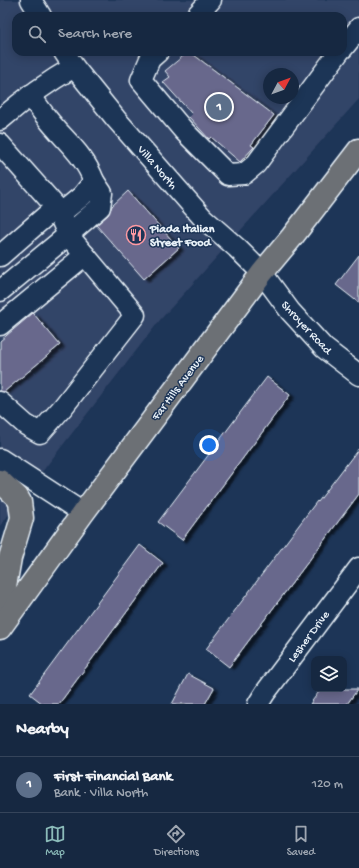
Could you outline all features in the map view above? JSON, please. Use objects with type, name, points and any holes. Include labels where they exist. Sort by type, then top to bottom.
[{"type":"main road","name":"Far Hills Avenue","points":[[0,628],[83,513],[262,273],[359,150]]},
{"type":"main road","points":[[0,482],[17,497],[20,502],[22,518],[10,558],[0,614]]},
{"type":"street","points":[[31,0],[38,12]]},
{"type":"street","points":[[200,12],[211,0]]},
{"type":"street","points":[[347,43],[359,28]]},
{"type":"street","points":[[153,56],[150,59],[141,80],[184,131],[228,175],[244,174],[256,164],[336,56]]},
{"type":"street","points":[[0,120],[48,82],[69,60]]},
{"type":"street","name":"Villa North","points":[[69,60],[116,119],[203,218],[237,248],[262,273]]},
{"type":"street","points":[[0,325],[76,244],[100,207],[102,193],[82,157],[47,118],[30,95]]},
{"type":"street","points":[[0,144],[58,210],[76,244],[135,315],[63,407],[40,433],[26,425],[0,402]]},
{"type":"street","points":[[0,256],[58,210],[82,196],[94,181]]},
{"type":"street","points":[[0,291],[76,244]]},
{"type":"street","points":[[0,301],[76,244]]},
{"type":"street","points":[[0,312],[76,244]]},
{"type":"street","name":"Shroyer Road","points":[[262,273],[290,312],[324,348],[359,375]]},
{"type":"street","points":[[0,459],[83,513]]},
{"type":"street","name":"Lesher Drive","points":[[258,704],[265,692],[359,568]]},
{"type":"shaded area","points":[[0,0],[359,0],[359,99],[160,320],[0,526]]},
{"type":"building","points":[[183,56],[195,56],[274,115],[251,145],[254,147],[240,162],[211,137],[209,139],[189,117],[192,114],[163,82],[170,77],[165,71]]},
{"type":"building","name":"Piada Italian Street Food","points":[[128,191],[179,248],[144,279],[96,225],[108,215],[112,206]]},
{"type":"building","points":[[359,255],[359,303],[336,285]]},
{"type":"building","points":[[33,313],[60,345],[4,392],[0,391],[0,341]]},
{"type":"building","points":[[267,377],[290,395],[182,540],[158,522]]},
{"type":"building","points":[[359,448],[359,494],[229,667],[206,649],[317,501],[318,502]]},
{"type":"building","points":[[140,545],[163,563],[59,704],[43,704],[30,694]]},
{"type":"building","points":[[188,674],[214,688],[205,704],[172,704]]},
{"type":"building","points":[[347,689],[358,689],[347,704],[310,704],[319,692],[347,692]]},
{"type":"place","name":"First Financial Bank","points":[[219,107]]},
{"type":"place","name":"Piada Italian Street Food","points":[[136,235]]}]
